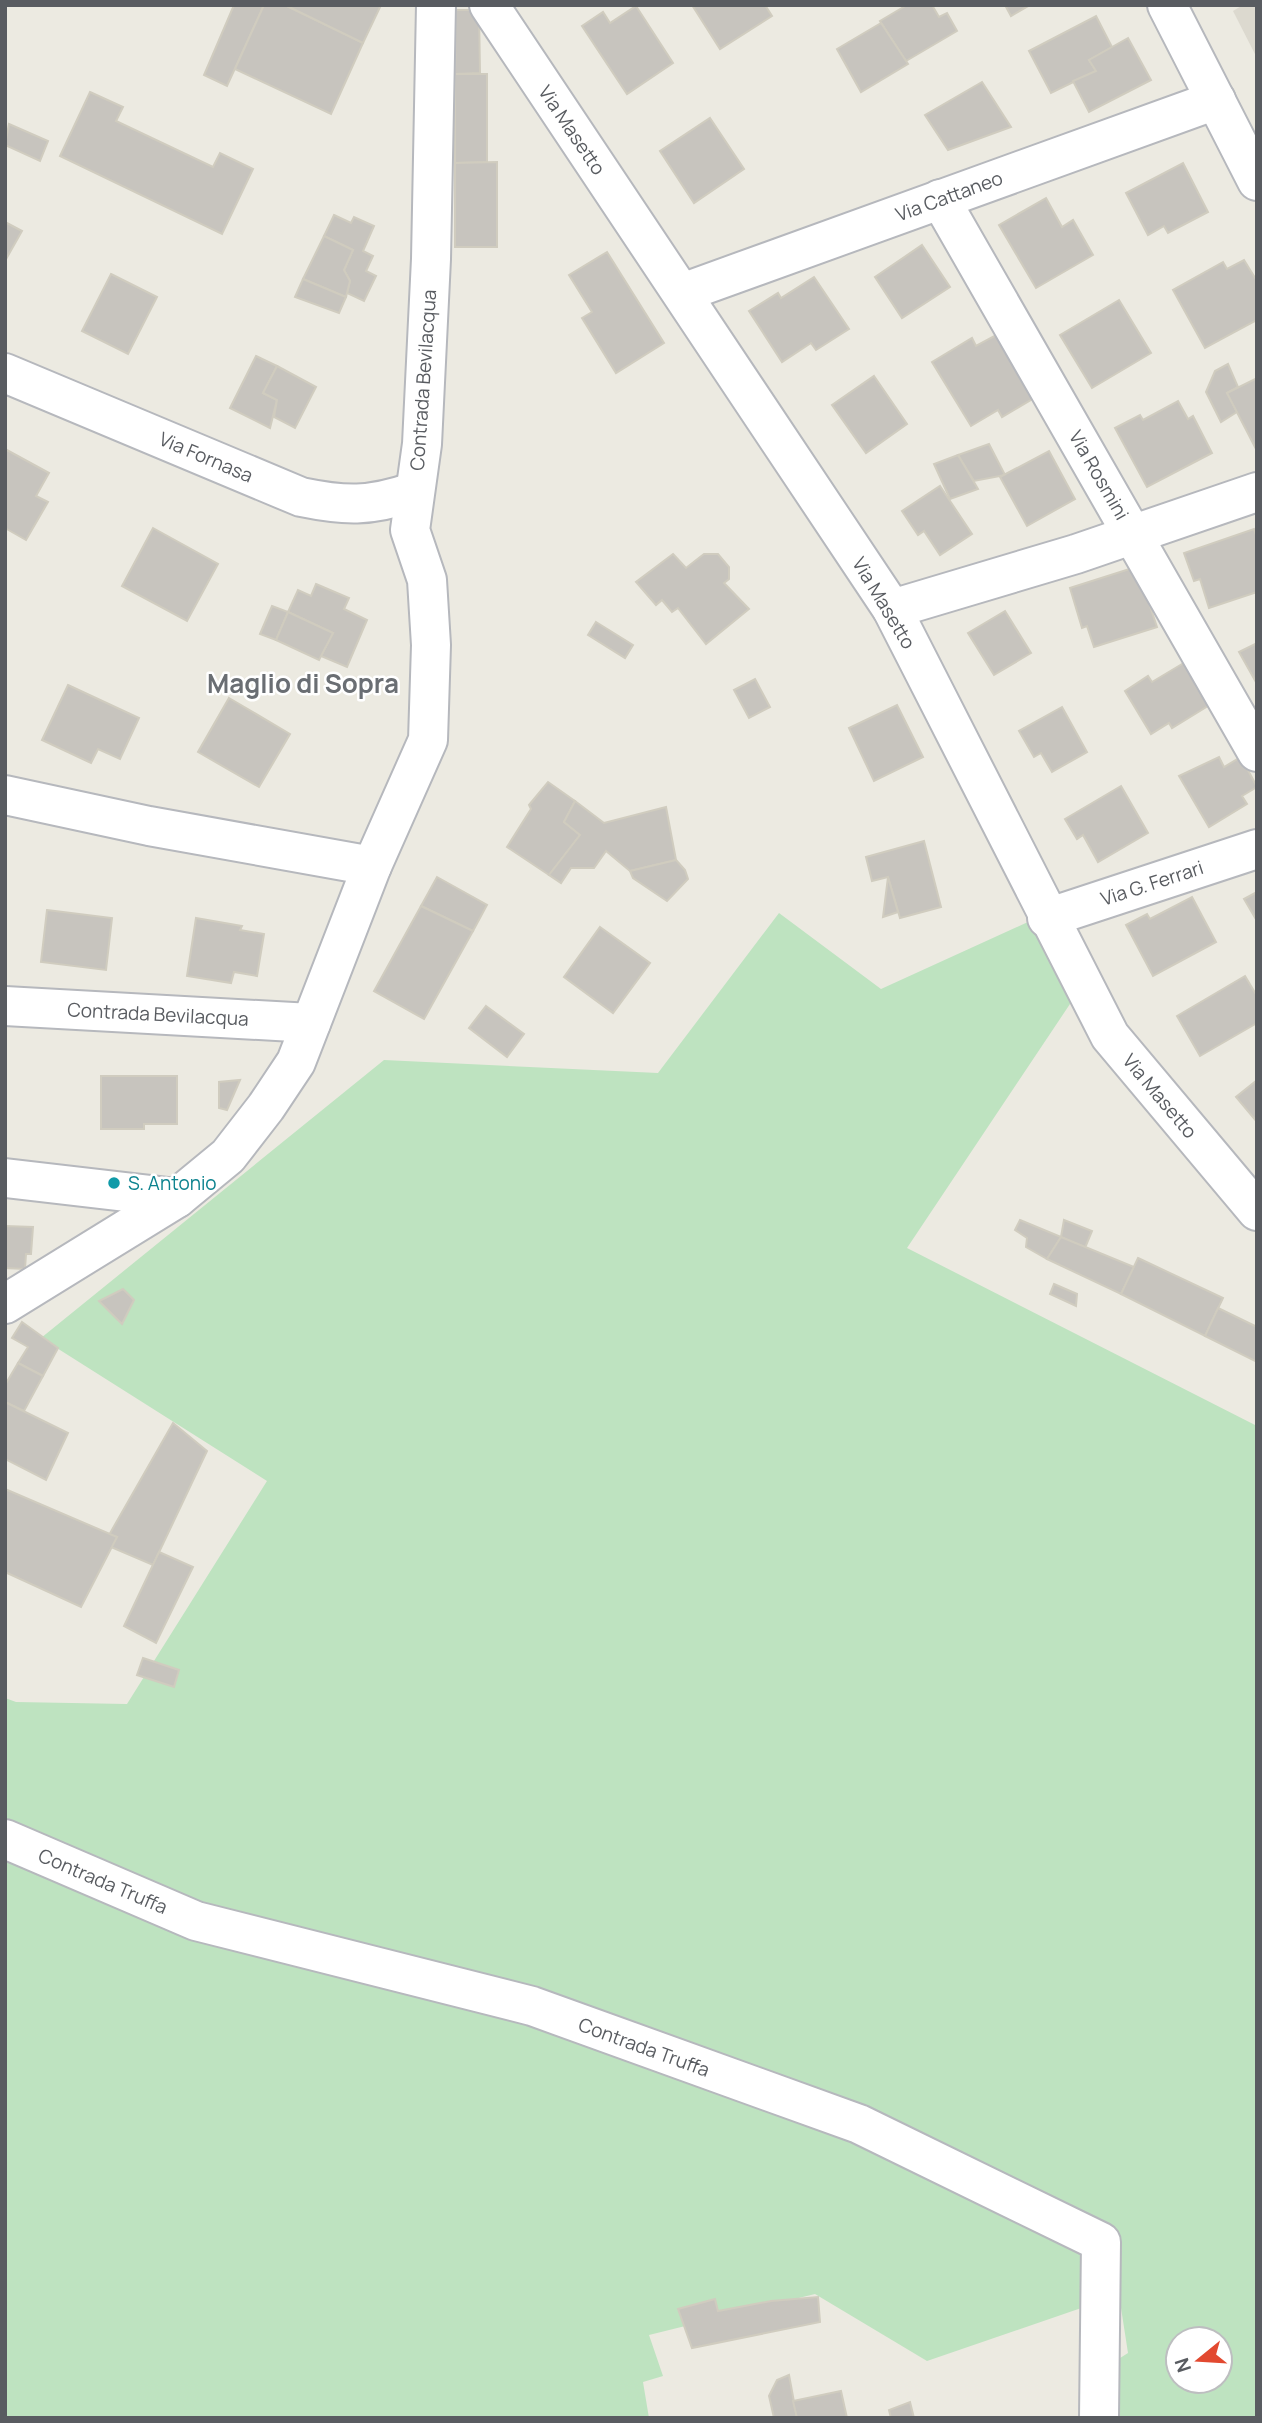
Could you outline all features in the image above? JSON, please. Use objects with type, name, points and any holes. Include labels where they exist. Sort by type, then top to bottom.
[{"type":"street","name":"Contrada Bevilacqua","points":[[5,1304],[177,1198],[228,1156],[266,1107],[296,1062],[372,866],[428,740],[430,632],[427,580],[410,530],[413,492],[422,444],[430,286],[436,5]]},
{"type":"street","name":"Via Masetto","points":[[489,5],[892,609],[1047,918],[1110,1036],[1257,1211]]},
{"type":"street","points":[[1167,5],[1257,181]]},
{"type":"street","name":"Via Cattaneo","points":[[682,293],[1216,100]]},
{"type":"street","name":"Via Rosmini","points":[[940,199],[1257,751]]},
{"type":"street","name":"Via Fornasa","points":[[5,373],[300,497],[340,505],[378,504],[413,492]]},
{"type":"street","points":[[892,609],[1076,554],[1257,492]]},
{"type":"street","points":[[5,795],[149,827],[372,866]]},
{"type":"street","name":"Via G. Ferrari","points":[[1047,918],[1257,849]]},
{"type":"street","name":"Contrada Bevilacqua","points":[[5,1006],[311,1023]]},
{"type":"street","points":[[5,1178],[177,1198]]},
{"type":"street","name":"Contrada Truffa","points":[[5,1839],[196,1921],[532,2006],[859,2124],[1101,2242],[1099,2418]]},
{"type":"shaded area","points":[[1243,5],[1257,5],[1257,58],[1233,11]]},
{"type":"green space","points":[[779,913],[881,989],[1041,916],[1078,992],[907,1248],[1257,1426],[1257,2418],[1083,2418],[1098,2372],[1128,2353],[1119,2295],[927,2361],[815,2294],[649,2335],[663,2376],[643,2382],[649,2418],[5,2418],[5,1698],[16,1702],[127,1704],[267,1481],[41,1338],[384,1060],[658,1073]]},
{"type":"building","points":[[234,5],[264,5],[227,86],[204,75]]},
{"type":"building","points":[[264,5],[285,5],[363,43],[331,114],[235,69]]},
{"type":"building","points":[[285,5],[381,5],[363,43]]},
{"type":"building","points":[[692,5],[765,5],[772,16],[720,49]]},
{"type":"building","points":[[907,5],[932,5],[939,17],[947,13],[957,31],[906,61],[880,21]]},
{"type":"building","points":[[1005,5],[1030,5],[1011,16]]},
{"type":"building","points":[[636,6],[673,63],[627,94],[582,26],[603,12],[610,23]]},
{"type":"building","points":[[456,10],[479,10],[480,73],[455,74]]},
{"type":"building","points":[[1096,16],[1112,47],[1089,60],[1096,71],[1051,93],[1029,51]]},
{"type":"building","points":[[881,23],[908,64],[861,92],[837,49]]},
{"type":"building","points":[[1128,38],[1151,80],[1089,112],[1073,81],[1096,71],[1089,60]]},
{"type":"building","points":[[455,74],[487,74],[487,162],[455,163]]},
{"type":"building","points":[[982,82],[1011,127],[948,150],[925,115]]},
{"type":"building","points":[[90,92],[123,107],[116,121],[213,167],[220,153],[253,169],[222,234],[60,156]]},
{"type":"building","points":[[710,118],[744,169],[694,203],[660,151]]},
{"type":"building","points":[[9,124],[48,141],[40,161],[5,145]]},
{"type":"building","points":[[497,162],[497,247],[455,247],[455,163]]},
{"type":"building","points":[[1183,163],[1208,212],[1168,233],[1164,226],[1148,235],[1126,193]]},
{"type":"building","points":[[1046,198],[1062,227],[1073,220],[1093,255],[1036,288],[999,225]]},
{"type":"building","points":[[334,215],[351,223],[354,217],[374,226],[363,251],[373,256],[366,271],[376,276],[364,301],[347,293],[350,281],[344,270],[353,250],[324,236]]},
{"type":"building","points":[[5,222],[22,231],[5,261]]},
{"type":"building","points":[[324,236],[353,250],[344,270],[350,281],[346,297],[303,279]]},
{"type":"building","points":[[922,245],[950,287],[902,318],[875,277]]},
{"type":"building","points":[[607,252],[664,343],[616,373],[582,318],[592,312],[569,275]]},
{"type":"building","points":[[1244,260],[1257,281],[1257,320],[1205,348],[1173,290],[1223,262],[1227,269]]},
{"type":"building","points":[[111,274],[157,297],[128,354],[82,331]]},
{"type":"building","points":[[814,277],[849,329],[816,350],[811,343],[782,362],[749,311],[778,293],[781,298]]},
{"type":"building","points":[[303,279],[346,297],[339,313],[295,297]]},
{"type":"building","points":[[1119,300],[1151,353],[1092,388],[1060,335]]},
{"type":"building","points":[[998,334],[1036,397],[1002,417],[998,410],[971,426],[932,362],[972,338],[976,346]]},
{"type":"building","points":[[256,356],[277,366],[263,393],[277,400],[270,428],[230,408]]},
{"type":"building","points":[[1228,364],[1238,387],[1227,393],[1237,412],[1221,422],[1206,392],[1215,371]]},
{"type":"building","points":[[277,366],[316,387],[295,428],[274,417],[277,400],[263,393]]},
{"type":"building","points":[[874,376],[907,424],[866,453],[832,405]]},
{"type":"building","points":[[1257,378],[1257,448],[1256,449],[1227,393]]},
{"type":"building","points":[[1178,401],[1188,419],[1193,416],[1212,453],[1147,487],[1115,428],[1140,415],[1143,420]]},
{"type":"building","points":[[989,444],[1005,475],[974,481],[958,455]]},
{"type":"building","points":[[5,449],[49,473],[36,496],[48,502],[26,540],[5,528]]},
{"type":"building","points":[[1049,451],[1075,499],[1027,526],[1000,477]]},
{"type":"building","points":[[958,455],[978,489],[950,499],[934,464]]},
{"type":"building","points":[[940,486],[972,534],[940,555],[924,531],[918,535],[902,511]]},
{"type":"building","points":[[153,528],[218,564],[187,621],[122,586]]},
{"type":"building","points":[[1254,529],[1257,538],[1257,592],[1209,608],[1200,579],[1194,581],[1184,553]]},
{"type":"building","points":[[673,554],[686,568],[704,554],[718,554],[729,567],[729,579],[724,583],[749,609],[706,644],[678,608],[672,612],[662,600],[656,605],[636,582]]},
{"type":"building","points":[[1142,565],[1154,601],[1149,603],[1157,627],[1094,647],[1087,626],[1082,628],[1070,588]]},
{"type":"building","points":[[316,584],[349,598],[344,609],[367,620],[347,667],[321,656],[333,633],[288,612],[298,590],[311,596]]},
{"type":"building","points":[[272,606],[288,612],[276,640],[260,634]]},
{"type":"building","points":[[1005,611],[1031,653],[994,675],[968,633]]},
{"type":"building","points":[[288,612],[333,633],[319,660],[276,640]]},
{"type":"building","points":[[596,622],[633,645],[625,658],[588,635]]},
{"type":"building","points":[[1257,643],[1257,684],[1239,652]]},
{"type":"building","points":[[1187,661],[1201,683],[1196,686],[1208,706],[1172,728],[1169,723],[1151,734],[1125,691],[1148,676],[1152,682]]},
{"type":"building","points":[[755,679],[770,707],[749,718],[734,690]]},
{"type":"building","points":[[68,685],[139,718],[120,759],[98,749],[91,763],[42,740]]},
{"type":"building","points":[[229,698],[290,734],[259,787],[198,752]]},
{"type":"building","points":[[897,705],[923,757],[874,781],[849,728]]},
{"type":"building","points":[[1062,707],[1087,752],[1052,772],[1041,753],[1034,757],[1019,731]]},
{"type":"building","points":[[1219,757],[1224,767],[1241,757],[1257,787],[1242,796],[1247,804],[1209,827],[1179,776]]},
{"type":"building","points":[[548,782],[575,801],[564,822],[580,835],[549,875],[507,847],[531,809],[529,805]]},
{"type":"building","points":[[1121,786],[1148,833],[1098,862],[1083,835],[1077,839],[1065,819]]},
{"type":"building","points":[[575,801],[604,823],[666,807],[676,860],[630,871],[606,851],[594,868],[571,868],[561,883],[549,875],[580,835],[564,822]]},
{"type":"building","points":[[924,841],[941,907],[900,918],[888,877],[872,881],[866,857]]},
{"type":"building","points":[[676,860],[685,870],[688,879],[667,901],[633,878],[630,871]]},
{"type":"building","points":[[437,877],[487,905],[473,931],[421,906]]},
{"type":"building","points":[[888,877],[898,912],[883,917]]},
{"type":"building","points":[[1257,892],[1257,921],[1244,899]]},
{"type":"building","points":[[1192,897],[1216,942],[1153,976],[1126,925],[1147,914],[1150,919]]},
{"type":"building","points":[[421,906],[473,931],[424,1019],[374,991]]},
{"type":"building","points":[[47,910],[112,918],[106,970],[41,962]]},
{"type":"building","points":[[196,918],[242,926],[240,930],[264,934],[257,976],[234,972],[231,983],[187,976]]},
{"type":"building","points":[[600,927],[650,963],[613,1013],[564,977]]},
{"type":"building","points":[[1245,976],[1257,996],[1257,1023],[1200,1056],[1177,1016]]},
{"type":"building","points":[[486,1006],[524,1034],[507,1057],[469,1028]]},
{"type":"building","points":[[101,1076],[177,1076],[177,1124],[144,1124],[144,1129],[101,1129]]},
{"type":"building","points":[[240,1080],[227,1110],[219,1108],[219,1082]]},
{"type":"building","points":[[1257,1080],[1257,1122],[1236,1097]]},
{"type":"building","points":[[1020,1220],[1061,1237],[1047,1259],[1026,1247],[1027,1238],[1015,1230]]},
{"type":"building","points":[[1064,1220],[1092,1231],[1085,1248],[1061,1237]]},
{"type":"building","points":[[5,1226],[33,1227],[31,1254],[26,1254],[25,1269],[5,1268]]},
{"type":"building","points":[[1061,1237],[1134,1267],[1121,1294],[1047,1259]]},
{"type":"building","points":[[1138,1258],[1223,1298],[1205,1336],[1121,1294]]},
{"type":"building","points":[[1054,1284],[1077,1294],[1076,1306],[1050,1294]]},
{"type":"building","points":[[123,1289],[134,1300],[122,1324],[99,1301]]},
{"type":"building","points":[[1218,1308],[1257,1327],[1257,1362],[1205,1336]]},
{"type":"building","points":[[22,1322],[58,1348],[43,1376],[18,1363],[28,1347],[12,1338]]},
{"type":"building","points":[[18,1363],[43,1376],[24,1411],[5,1402],[5,1385]]},
{"type":"building","points":[[5,1402],[68,1433],[46,1480],[5,1459]]},
{"type":"building","points":[[173,1423],[207,1451],[153,1565],[111,1547],[117,1537],[109,1535]]},
{"type":"building","points":[[5,1489],[117,1537],[81,1607],[5,1572]]},
{"type":"building","points":[[159,1552],[193,1567],[156,1643],[124,1626]]},
{"type":"building","points":[[143,1658],[179,1670],[174,1687],[137,1675]]},
{"type":"building","points":[[818,2297],[820,2322],[692,2348],[678,2309],[715,2299],[718,2311],[771,2301]]},
{"type":"building","points":[[789,2375],[797,2418],[774,2418],[769,2396],[777,2380]]},
{"type":"building","points":[[841,2391],[847,2418],[797,2418],[793,2401]]},
{"type":"building","points":[[910,2402],[914,2418],[891,2418],[889,2410]]},
{"type":"place","name":"S. Antonio","points":[[114,1183]]},
{"type":"district","name":"Maglio di Sopra","points":[[303,683]]}]
